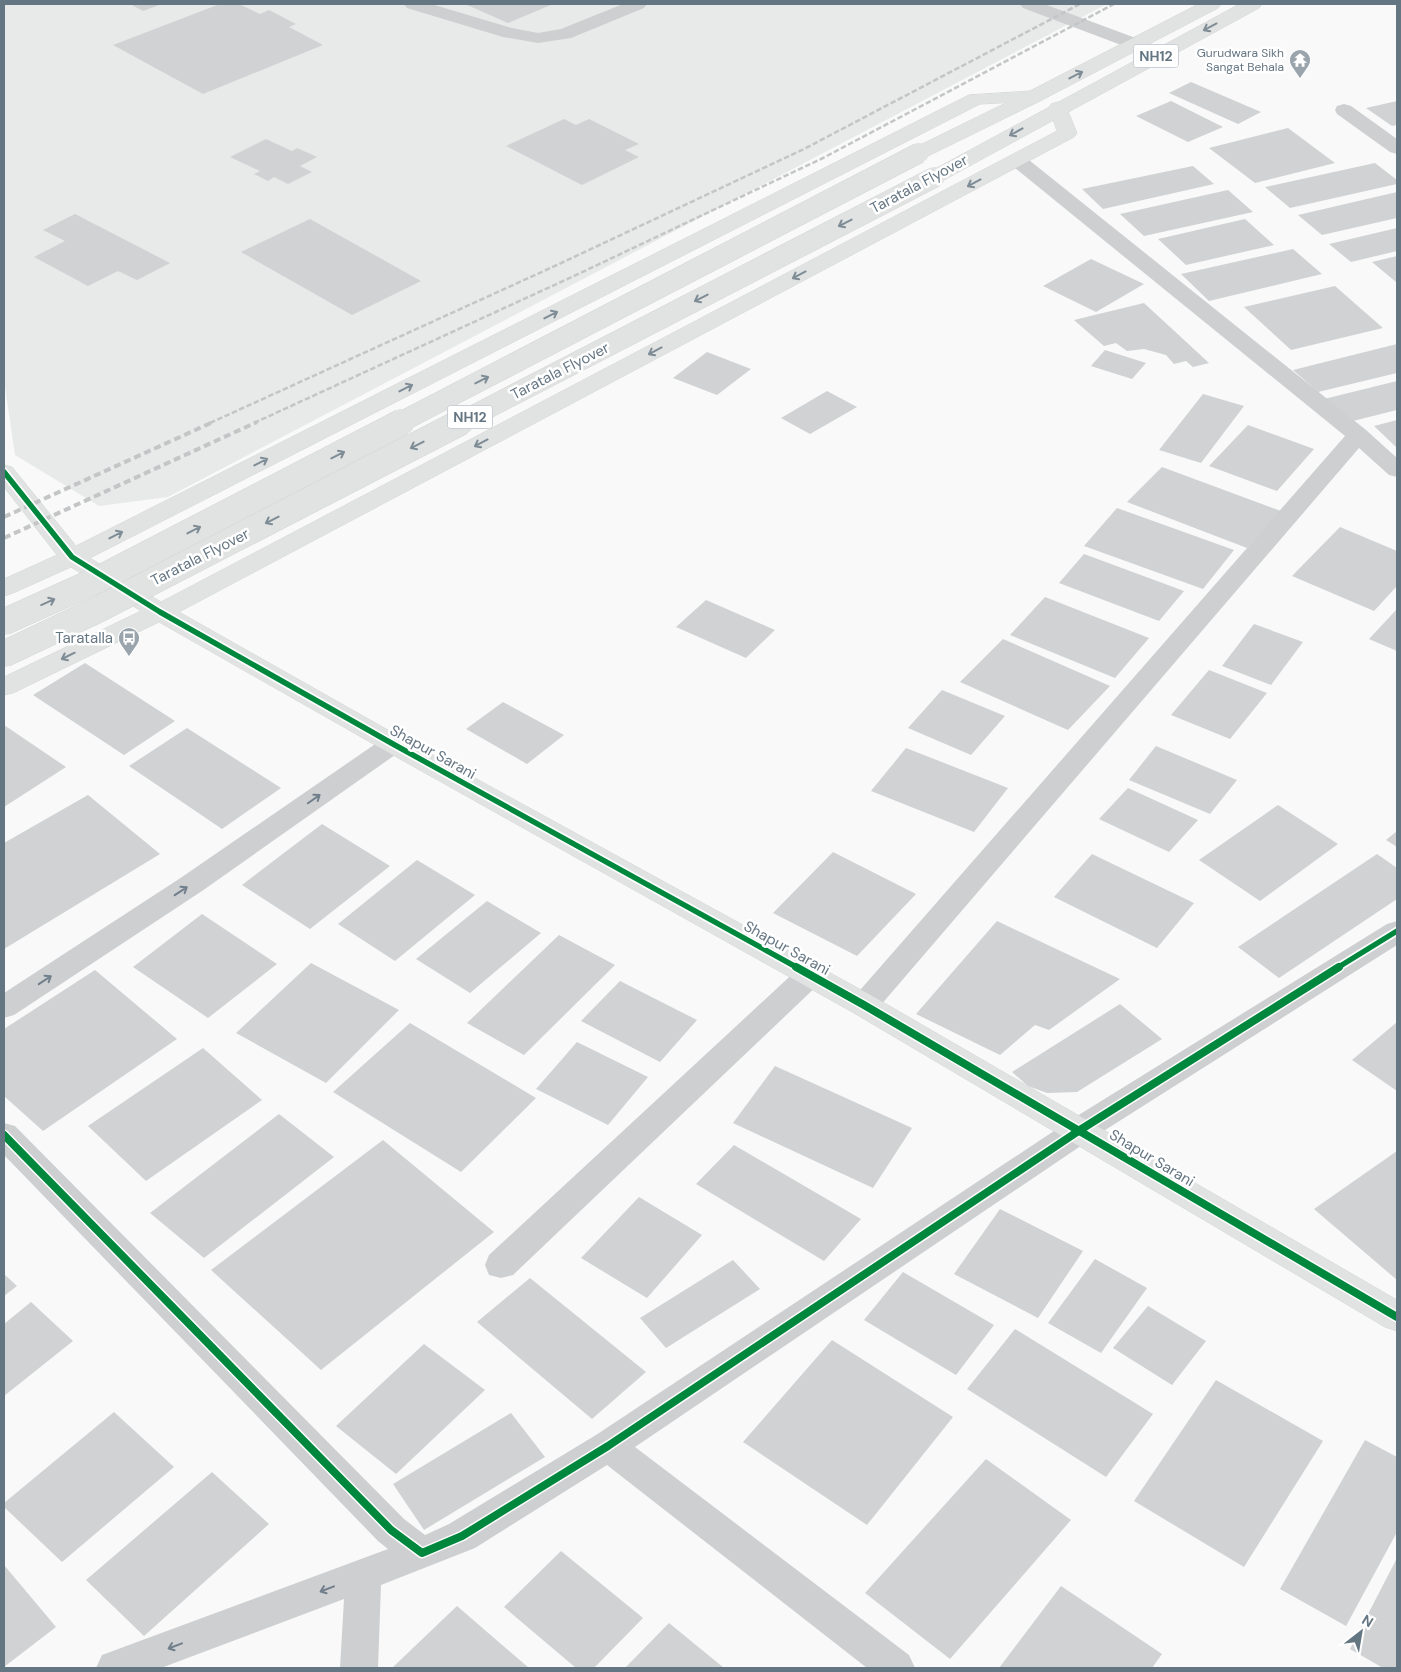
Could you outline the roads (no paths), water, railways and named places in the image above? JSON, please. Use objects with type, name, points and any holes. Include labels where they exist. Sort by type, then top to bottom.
[{"type":"main road","name":"NH12","points":[[1033,97],[1212,4]]},
{"type":"main road","name":"NH12","points":[[1058,108],[1253,4]]},
{"type":"main road","points":[[4,588],[72,557],[976,99],[1033,97]]},
{"type":"main road","name":"Taratala Flyover","points":[[4,622],[106,576],[919,153],[1033,97]]},
{"type":"main road","points":[[4,687],[160,612],[1067,133],[1058,108]]},
{"type":"main road","name":"Taratala Flyover","points":[[4,654],[99,609],[935,177],[1058,108]]},
{"type":"main road","points":[[4,472],[48,524],[72,557]]},
{"type":"main road","name":"Shapur Sarani","points":[[72,557],[160,612],[393,744],[864,1005],[1397,1317]]},
{"type":"street","points":[[413,4],[509,33],[538,38],[565,34],[638,4]]},
{"type":"street","points":[[1029,4],[1135,44]]},
{"type":"street","points":[[1344,110],[1397,148]]},
{"type":"street","points":[[1017,160],[1358,435],[1397,470]]},
{"type":"street","points":[[864,1005],[1358,435]]},
{"type":"street","points":[[4,1006],[192,884],[393,744]]},
{"type":"street","points":[[115,1668],[422,1554],[462,1536],[608,1446],[1080,1130],[1397,931]]},
{"type":"street","points":[[501,1265],[810,975]]},
{"type":"street","points":[[4,1134],[391,1530],[422,1554]]},
{"type":"street","points":[[608,1446],[896,1668]]},
{"type":"street","points":[[359,1668],[363,1576]]},
{"type":"railway","points":[[210,423],[557,265],[804,149],[1080,4]]},
{"type":"railway","points":[[254,423],[574,276],[823,158],[1114,4]]},
{"type":"railway","points":[[4,517],[213,422]]},
{"type":"railway","points":[[4,538],[257,422]]},
{"type":"place","name":"Gurudwara Sikh Sangat Behala","points":[[1300,79]]},
{"type":"place","name":"Taratalla","points":[[129,657]]}]
